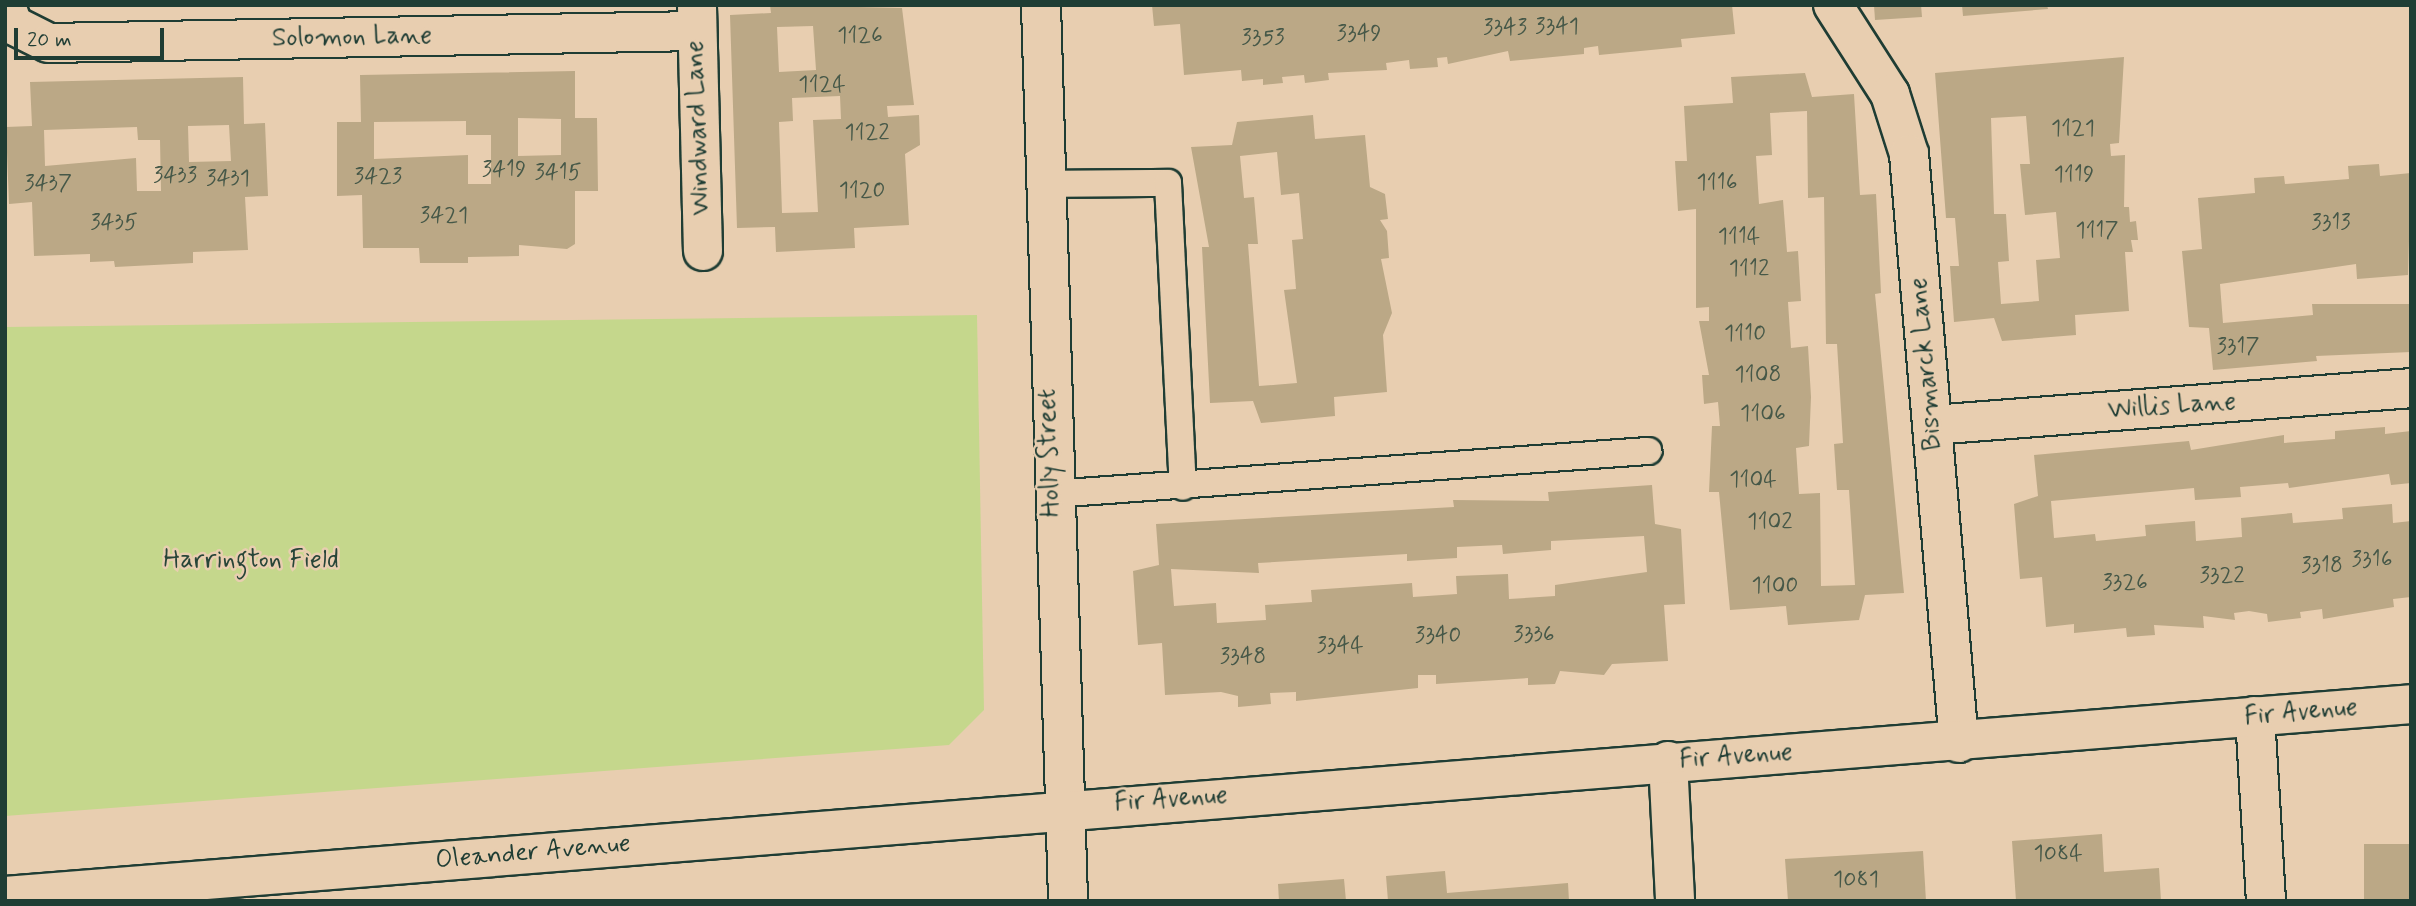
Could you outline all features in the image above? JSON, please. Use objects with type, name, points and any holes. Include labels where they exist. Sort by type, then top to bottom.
[{"type":"street","name":"Holly Street","points":[[1041,5],[1052,494],[1062,808],[1068,901]]},
{"type":"street","name":"Bismarck Lane","points":[[1833,5],[1890,94],[1909,154],[1959,743]]},
{"type":"street","name":"Solomon Lane","points":[[10,15],[49,43],[696,18]]},
{"type":"street","name":"Windward Lane","points":[[696,18],[703,251]]},
{"type":"street","name":"Willis Lane","points":[[1932,425],[2411,388]]},
{"type":"street","name":"Fir Avenue","points":[[1062,808],[1668,761],[1959,743],[2255,716],[2411,705]]},
{"type":"street","points":[[2255,716],[2266,901]]},
{"type":"street","points":[[1668,761],[1675,901]]},
{"type":"street","name":"Oleander Avenue","points":[[5,896],[230,890],[1062,808]]},
{"type":"lane","points":[[1044,184],[1168,183],[1183,487]]},
{"type":"lane","points":[[1052,494],[1183,487],[1648,451]]},
{"type":"green space","name":"Harrington Field","points":[[977,315],[984,710],[949,745],[5,816],[5,327]]},
{"type":"building","points":[[770,5],[902,8],[914,105],[887,106],[888,117],[919,115],[920,145],[905,154],[909,225],[854,228],[855,248],[776,252],[775,227],[737,228],[730,15],[771,13]],"holes":[[[813,26],[816,70],[779,72],[777,27]],[[840,96],[841,119],[813,120],[818,212],[782,213],[779,122],[793,121],[792,98]]]},
{"type":"building","points":[[1152,5],[1732,5],[1735,34],[1681,39],[1682,47],[1599,55],[1598,46],[1584,48],[1584,54],[1510,61],[1508,51],[1448,64],[1447,57],[1437,58],[1438,67],[1410,69],[1409,60],[1386,63],[1387,70],[1328,73],[1329,80],[1305,83],[1304,75],[1282,77],[1283,83],[1263,85],[1263,79],[1242,81],[1241,70],[1184,75],[1180,24],[1154,26]]},
{"type":"building","points":[[1874,5],[1921,5],[1922,17],[1875,20]]},
{"type":"building","points":[[1962,5],[2047,5],[2048,9],[1963,16]]},
{"type":"building","points":[[2124,57],[2119,143],[2110,144],[2111,156],[2125,155],[2124,207],[2129,207],[2130,222],[2136,221],[2138,240],[2131,240],[2133,252],[2125,252],[2129,311],[2075,315],[2076,335],[2002,341],[1994,318],[1954,322],[1950,266],[1959,266],[1955,218],[1946,218],[1935,73]],"holes":[[[2026,116],[2030,164],[2020,164],[2025,215],[2056,212],[2060,258],[2036,260],[2039,301],[2001,304],[1998,262],[2009,261],[2006,214],[1994,214],[1991,118]]]},
{"type":"building","points":[[575,71],[575,118],[597,118],[598,191],[575,191],[575,244],[567,249],[519,245],[519,256],[468,257],[468,263],[420,263],[419,248],[363,248],[362,195],[337,196],[337,122],[361,122],[360,75]],"holes":[[[518,118],[561,119],[561,155],[518,156]],[[466,121],[466,135],[491,135],[491,184],[468,184],[468,155],[374,159],[374,122]]]},
{"type":"building","points":[[1805,73],[1812,97],[1854,94],[1860,195],[1876,194],[1881,293],[1875,294],[1904,593],[1865,595],[1859,620],[1788,625],[1786,606],[1730,610],[1719,492],[1709,492],[1712,426],[1720,426],[1718,402],[1704,404],[1702,375],[1709,375],[1699,321],[1709,321],[1709,307],[1696,308],[1696,209],[1678,211],[1675,161],[1687,161],[1684,106],[1733,103],[1731,77]],"holes":[[[1807,111],[1808,198],[1824,197],[1826,344],[1837,344],[1843,443],[1834,444],[1837,490],[1849,490],[1855,585],[1821,586],[1820,493],[1799,494],[1796,448],[1809,446],[1811,397],[1808,346],[1791,348],[1788,302],[1801,301],[1798,251],[1787,252],[1783,200],[1759,204],[1756,156],[1772,155],[1770,113]]]},
{"type":"building","points":[[243,77],[244,124],[265,123],[268,196],[245,197],[248,250],[193,252],[193,263],[115,267],[114,261],[90,262],[90,254],[34,256],[32,202],[9,204],[6,127],[32,126],[30,82]],"holes":[[[229,125],[231,161],[189,162],[188,126]],[[137,127],[138,140],[160,140],[161,191],[137,191],[136,158],[45,166],[44,130]]]},
{"type":"building","points":[[1313,115],[1315,139],[1365,135],[1370,187],[1385,194],[1388,219],[1380,220],[1387,231],[1389,258],[1381,259],[1392,313],[1383,335],[1387,392],[1334,397],[1335,416],[1261,423],[1253,401],[1210,403],[1202,247],[1209,247],[1191,147],[1232,145],[1237,122]],"holes":[[[1277,152],[1281,195],[1299,193],[1303,239],[1292,240],[1296,289],[1284,290],[1297,383],[1259,386],[1248,244],[1258,244],[1254,197],[1244,198],[1240,156]]]},
{"type":"building","points":[[2379,164],[2380,176],[2411,173],[2408,275],[2357,279],[2356,264],[2220,284],[2223,323],[2313,315],[2312,304],[2411,304],[2411,352],[2316,356],[2317,361],[2213,370],[2209,328],[2189,327],[2182,251],[2202,249],[2198,198],[2255,193],[2254,178],[2284,176],[2285,184],[2349,179],[2348,166]]},
{"type":"building","points":[[2385,427],[2385,434],[2411,431],[2411,483],[2391,485],[2389,474],[2289,488],[2288,483],[2240,487],[2241,497],[2195,500],[2194,488],[2051,501],[2054,538],[2095,534],[2096,541],[2146,536],[2145,525],[2195,521],[2196,541],[2242,537],[2241,518],[2292,513],[2293,523],[2343,519],[2342,508],[2392,504],[2393,523],[2411,521],[2411,597],[2393,599],[2394,607],[2323,619],[2322,609],[2300,612],[2301,618],[2268,622],[2267,614],[2249,611],[2234,613],[2235,620],[2203,616],[2204,628],[2154,625],[2155,635],[2127,637],[2126,628],[2074,633],[2074,624],[2046,627],[2042,577],[2020,579],[2014,504],[2038,496],[2034,455],[2189,441],[2191,450],[2284,435],[2284,443],[2335,439],[2335,431]]},
{"type":"building","points":[[1652,485],[1655,524],[1681,529],[1685,604],[1664,605],[1668,661],[1612,664],[1604,675],[1560,671],[1555,684],[1528,685],[1528,678],[1436,684],[1436,675],[1418,675],[1418,688],[1296,701],[1296,692],[1270,693],[1271,704],[1238,707],[1238,696],[1221,692],[1165,695],[1162,643],[1138,645],[1133,571],[1159,565],[1156,524],[1454,507],[1453,500],[1549,501],[1548,492]],"holes":[[[1644,536],[1647,572],[1555,585],[1555,596],[1509,599],[1508,574],[1456,576],[1457,594],[1413,597],[1412,583],[1311,590],[1312,602],[1265,605],[1266,620],[1217,623],[1216,603],[1174,606],[1171,569],[1259,573],[1258,563],[1407,554],[1407,561],[1457,558],[1457,547],[1502,545],[1503,554],[1551,550],[1551,541]]]},
{"type":"building","points":[[2102,834],[2104,872],[2159,868],[2161,901],[2016,901],[2012,841]]},
{"type":"building","points":[[2364,844],[2411,844],[2411,901],[2364,901]]},
{"type":"building","points":[[1923,851],[1926,901],[1788,901],[1785,859]]},
{"type":"building","points":[[1445,871],[1447,893],[1568,883],[1569,901],[1388,901],[1386,876]]},
{"type":"building","points":[[1344,879],[1346,901],[1279,901],[1278,884]]}]
